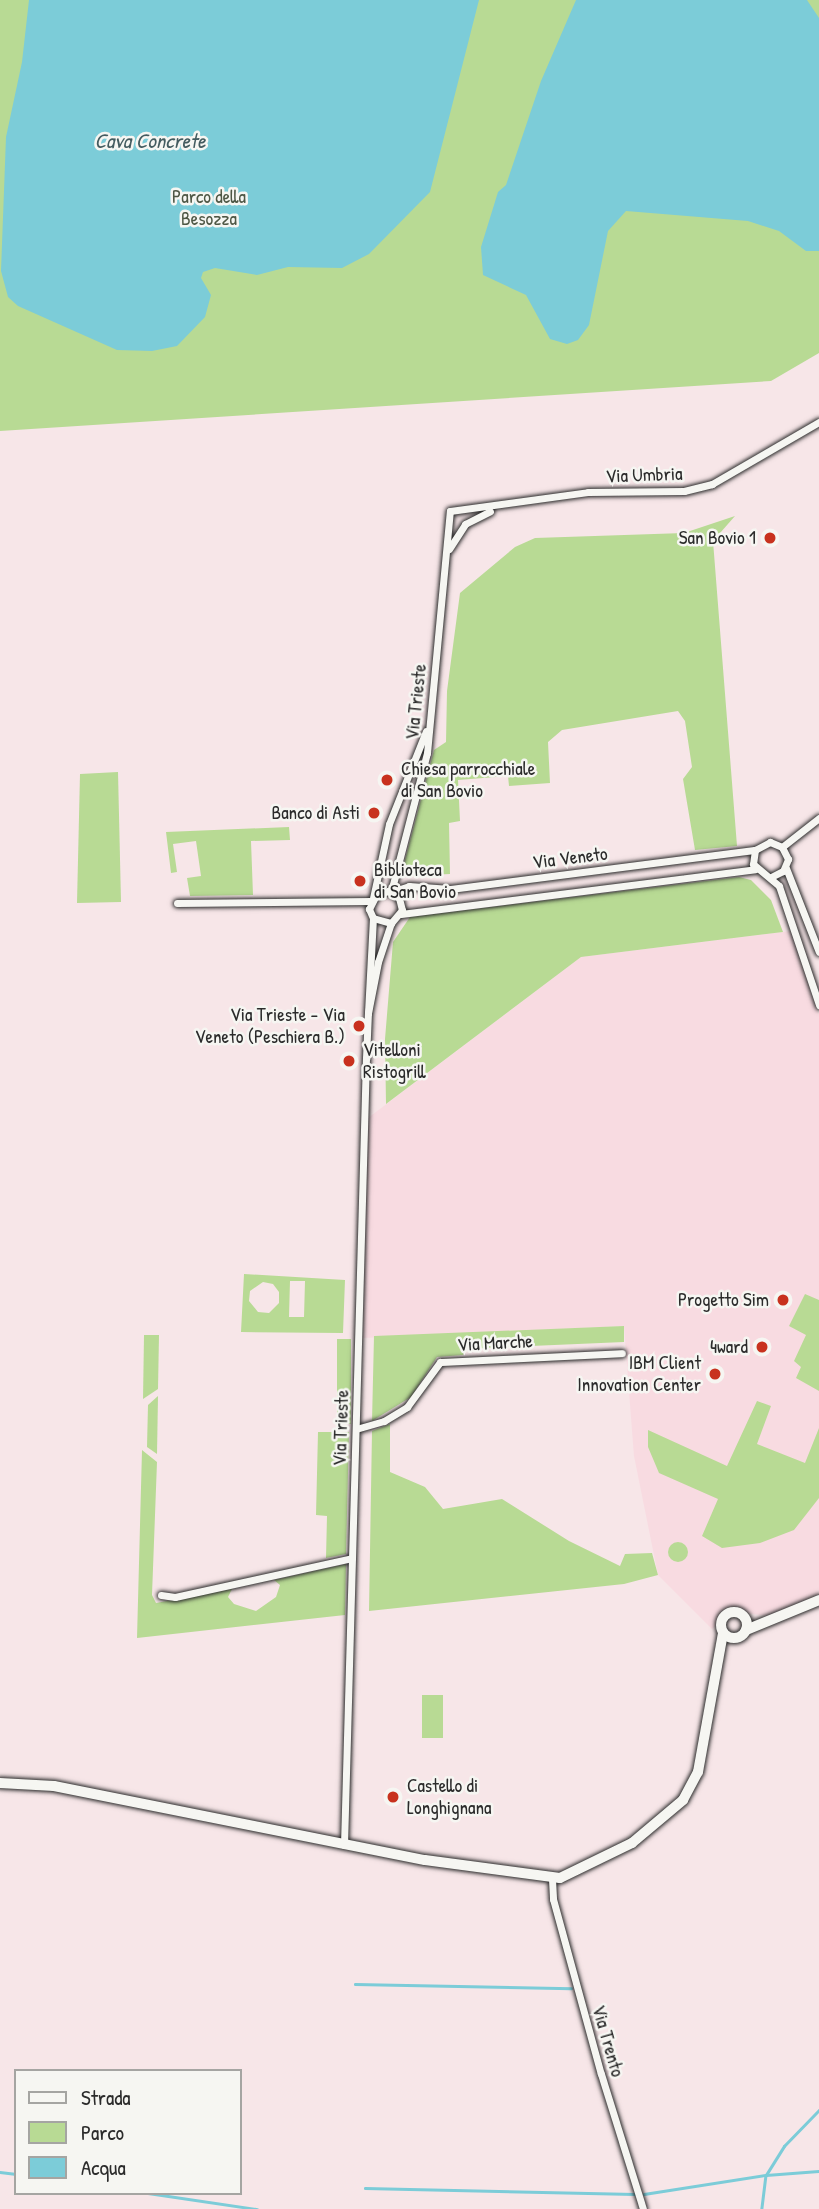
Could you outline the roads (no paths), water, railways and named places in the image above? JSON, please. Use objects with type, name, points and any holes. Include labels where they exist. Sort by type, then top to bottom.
[{"type":"street","name":"Via Umbria","points":[[450,511],[497,508],[588,492],[694,489],[738,470],[819,422]]},
{"type":"street","name":"Via Umbria","points":[[446,555],[465,524],[497,508]]},
{"type":"street","name":"Via Trieste","points":[[391,892],[427,753],[450,511]]},
{"type":"street","points":[[368,1013],[372,900],[389,824],[429,724]]},
{"type":"street","points":[[782,847],[819,818]]},
{"type":"street","points":[[782,847],[766,842],[755,850],[755,869],[771,877],[786,903],[819,1005]]},
{"type":"street","points":[[782,847],[786,868],[819,952]]},
{"type":"street","name":"Via Veneto","points":[[391,892],[409,886],[450,889],[755,850]]},
{"type":"street","points":[[771,877],[786,868]]},
{"type":"street","name":"Via Veneto","points":[[401,914],[755,869]]},
{"type":"street","points":[[177,904],[372,900],[391,892],[400,900],[401,914],[391,923],[368,1013]]},
{"type":"street","points":[[373,918],[391,923]]},
{"type":"street","name":"Via Trieste","points":[[344,1844],[368,1013]]},
{"type":"street","name":"Via Marche","points":[[356,1429],[384,1421],[407,1407],[440,1362],[622,1353]]},
{"type":"street","points":[[161,1595],[175,1597],[352,1558]]},
{"type":"street","points":[[0,1783],[54,1786],[344,1844],[552,1879],[577,1873],[620,1850],[663,1821],[683,1800],[698,1772],[720,1649],[727,1635],[819,1600]]},
{"type":"street","points":[[727,1635],[721,1624],[727,1614],[768,1619]]},
{"type":"street","points":[[744,1618],[746,1630]]},
{"type":"street","name":"Via Trento","points":[[552,1879],[553,1899],[574,1977],[643,2209]]},
{"type":"water","name":"Cava Concrete","points":[[29,0],[479,0],[430,192],[369,254],[342,268],[288,267],[257,275],[215,268],[203,272],[201,278],[211,295],[205,317],[177,346],[152,351],[117,350],[18,306],[8,297],[1,271],[6,137],[22,62]]},
{"type":"water","points":[[576,0],[807,0],[819,18],[819,251],[806,251],[779,231],[748,221],[626,211],[608,231],[589,325],[578,340],[567,344],[550,339],[526,295],[483,275],[481,247],[498,192],[506,185],[541,81]]},
{"type":"waterway","points":[[355,1984],[571,1988]]},
{"type":"waterway","points":[[766,2175],[784,2146],[819,2110]]},
{"type":"waterway","points":[[766,2175],[819,2171]]},
{"type":"waterway","points":[[0,2172],[14,2174]]},
{"type":"waterway","points":[[644,2194],[766,2175],[762,2209]]},
{"type":"waterway","points":[[365,2188],[634,2194]]},
{"type":"waterway","points":[[162,2195],[257,2209]]},
{"type":"place","name":"San Bovio 1","points":[[770,538]]},
{"type":"place","name":"Chiesa parrocchiale di San Bovio","points":[[387,780]]},
{"type":"place","name":"Banco di Asti","points":[[374,813]]},
{"type":"place","name":"Biblioteca di San Bovio","points":[[360,881]]},
{"type":"place","name":"Via Trieste - Via Veneto (Peschiera B.)","points":[[359,1026]]},
{"type":"place","name":"Vitelloni Ristogrill","points":[[349,1061]]},
{"type":"place","name":"Progetto Sim","points":[[783,1300]]},
{"type":"place","name":"4ward","points":[[762,1347]]},
{"type":"place","name":"IBM Client Innovation Center","points":[[715,1374]]},
{"type":"place","name":"Castello di Longhignana","points":[[393,1797]]},
{"type":"park label","name":"Parco della Besozza","points":[[209,208]]}]
